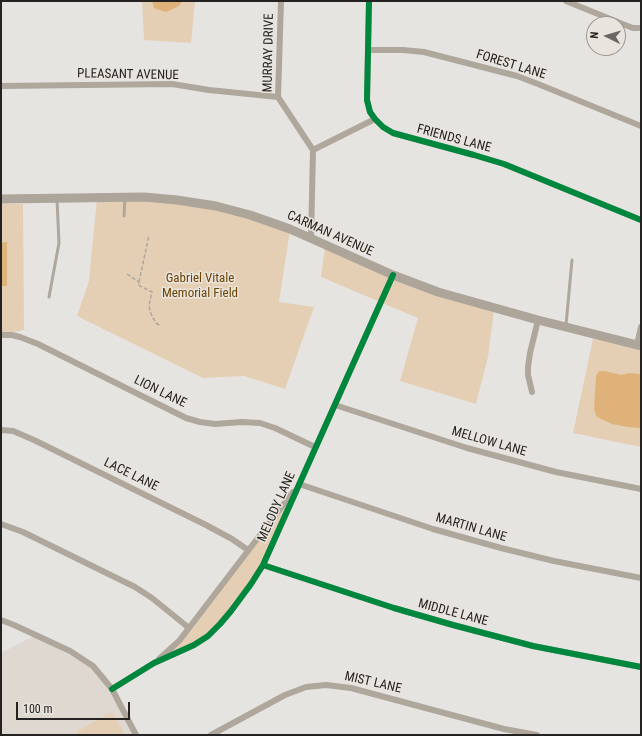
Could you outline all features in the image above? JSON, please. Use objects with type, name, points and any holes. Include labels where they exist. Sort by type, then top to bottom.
[{"type":"main road","name":"CARMAN AVENUE","points":[[1,199],[144,197],[216,206],[250,215],[290,229],[393,275],[438,292],[538,320],[639,345]]},
{"type":"street","name":"MURRAY DRIVE","points":[[281,1],[278,97],[313,150]]},
{"type":"street","points":[[312,239],[313,150],[375,120],[370,112],[367,100],[369,1]]},
{"type":"street","points":[[566,1],[633,28],[641,28]]},
{"type":"street","name":"FOREST LANE","points":[[368,50],[403,50],[424,52],[517,76],[641,126]]},
{"type":"street","name":"PLEASANT AVENUE","points":[[1,86],[172,84],[209,90],[278,97]]},
{"type":"street","name":"FRIENDS LANE","points":[[375,120],[393,133],[504,164],[641,220]]},
{"type":"street","name":"MELODY LANE","points":[[112,689],[154,663],[194,646],[208,636],[231,611],[251,584],[263,565],[393,275]]},
{"type":"street","points":[[532,392],[528,375],[528,367],[538,320]]},
{"type":"street","points":[[639,345],[641,328]]},
{"type":"street","name":"LION LANE","points":[[1,334],[20,337],[38,344],[186,418],[215,424],[242,422],[260,423],[275,428],[315,447]]},
{"type":"street","name":"MELLOW LANE","points":[[335,405],[468,448],[556,472],[641,488]]},
{"type":"street","name":"LACE LANE","points":[[1,430],[13,431],[34,440],[206,525],[232,539],[248,550]]},
{"type":"street","name":"MELODY LANE","points":[[154,663],[179,641],[299,484]]},
{"type":"street","name":"MARTIN LANE","points":[[299,484],[433,529],[554,561],[641,578]]},
{"type":"street","points":[[1,524],[22,532],[135,587],[152,598],[189,628]]},
{"type":"street","name":"MIDDLE LANE","points":[[263,565],[394,608],[453,625],[533,646],[641,667]]},
{"type":"street","points":[[1,620],[70,652],[92,666],[112,689],[136,735]]},
{"type":"street","name":"MIST LANE","points":[[211,735],[285,695],[306,687],[326,685],[351,688],[504,728],[537,735]]},
{"type":"lane","points":[[124,216],[125,197]]},
{"type":"lane","points":[[49,297],[59,243],[57,198]]},
{"type":"lane","points":[[566,327],[572,260]]},
{"type":"path","points":[[149,235],[138,285],[152,292]]},
{"type":"path","points":[[127,274],[139,282]]},
{"type":"path","points":[[153,289],[149,306],[156,323],[161,326]]},
{"type":"shaded area","points":[[152,1],[182,1],[179,6],[166,12],[154,8]]},
{"type":"shaded area","points":[[7,242],[7,286],[1,286],[1,243]]},
{"type":"shaded area","points":[[599,371],[622,375],[629,373],[641,374],[641,428],[612,424],[597,417],[594,409],[596,376]]},
{"type":"shaded area","points":[[34,636],[90,666],[110,689],[135,735],[1,735],[1,653]]},
{"type":"green space","points":[[142,1],[195,1],[191,43],[144,40]]},
{"type":"green space","name":"Gabriel Vitale Memorial Field","points":[[97,198],[144,199],[217,208],[290,230],[279,302],[314,307],[285,389],[244,376],[203,378],[77,316],[89,281]]},
{"type":"green space","points":[[1,204],[23,204],[24,330],[1,334]]},
{"type":"green space","points":[[325,246],[494,310],[488,357],[476,404],[400,381],[418,318],[321,277]]},
{"type":"green space","points":[[594,334],[641,346],[641,447],[573,433]]},
{"type":"green space","points":[[295,490],[262,564],[219,624],[193,644],[160,659],[180,641]]},
{"type":"green space","points":[[112,712],[125,735],[78,735],[76,732]]},
{"type":"cycle path","points":[[369,1],[367,100],[370,112],[383,127],[393,133],[504,164],[641,220]]},
{"type":"cycle path","points":[[112,689],[154,663],[194,645],[208,636],[231,611],[251,584],[263,565],[393,275]]},
{"type":"cycle path","points":[[263,565],[394,608],[453,625],[533,646],[641,667]]}]
